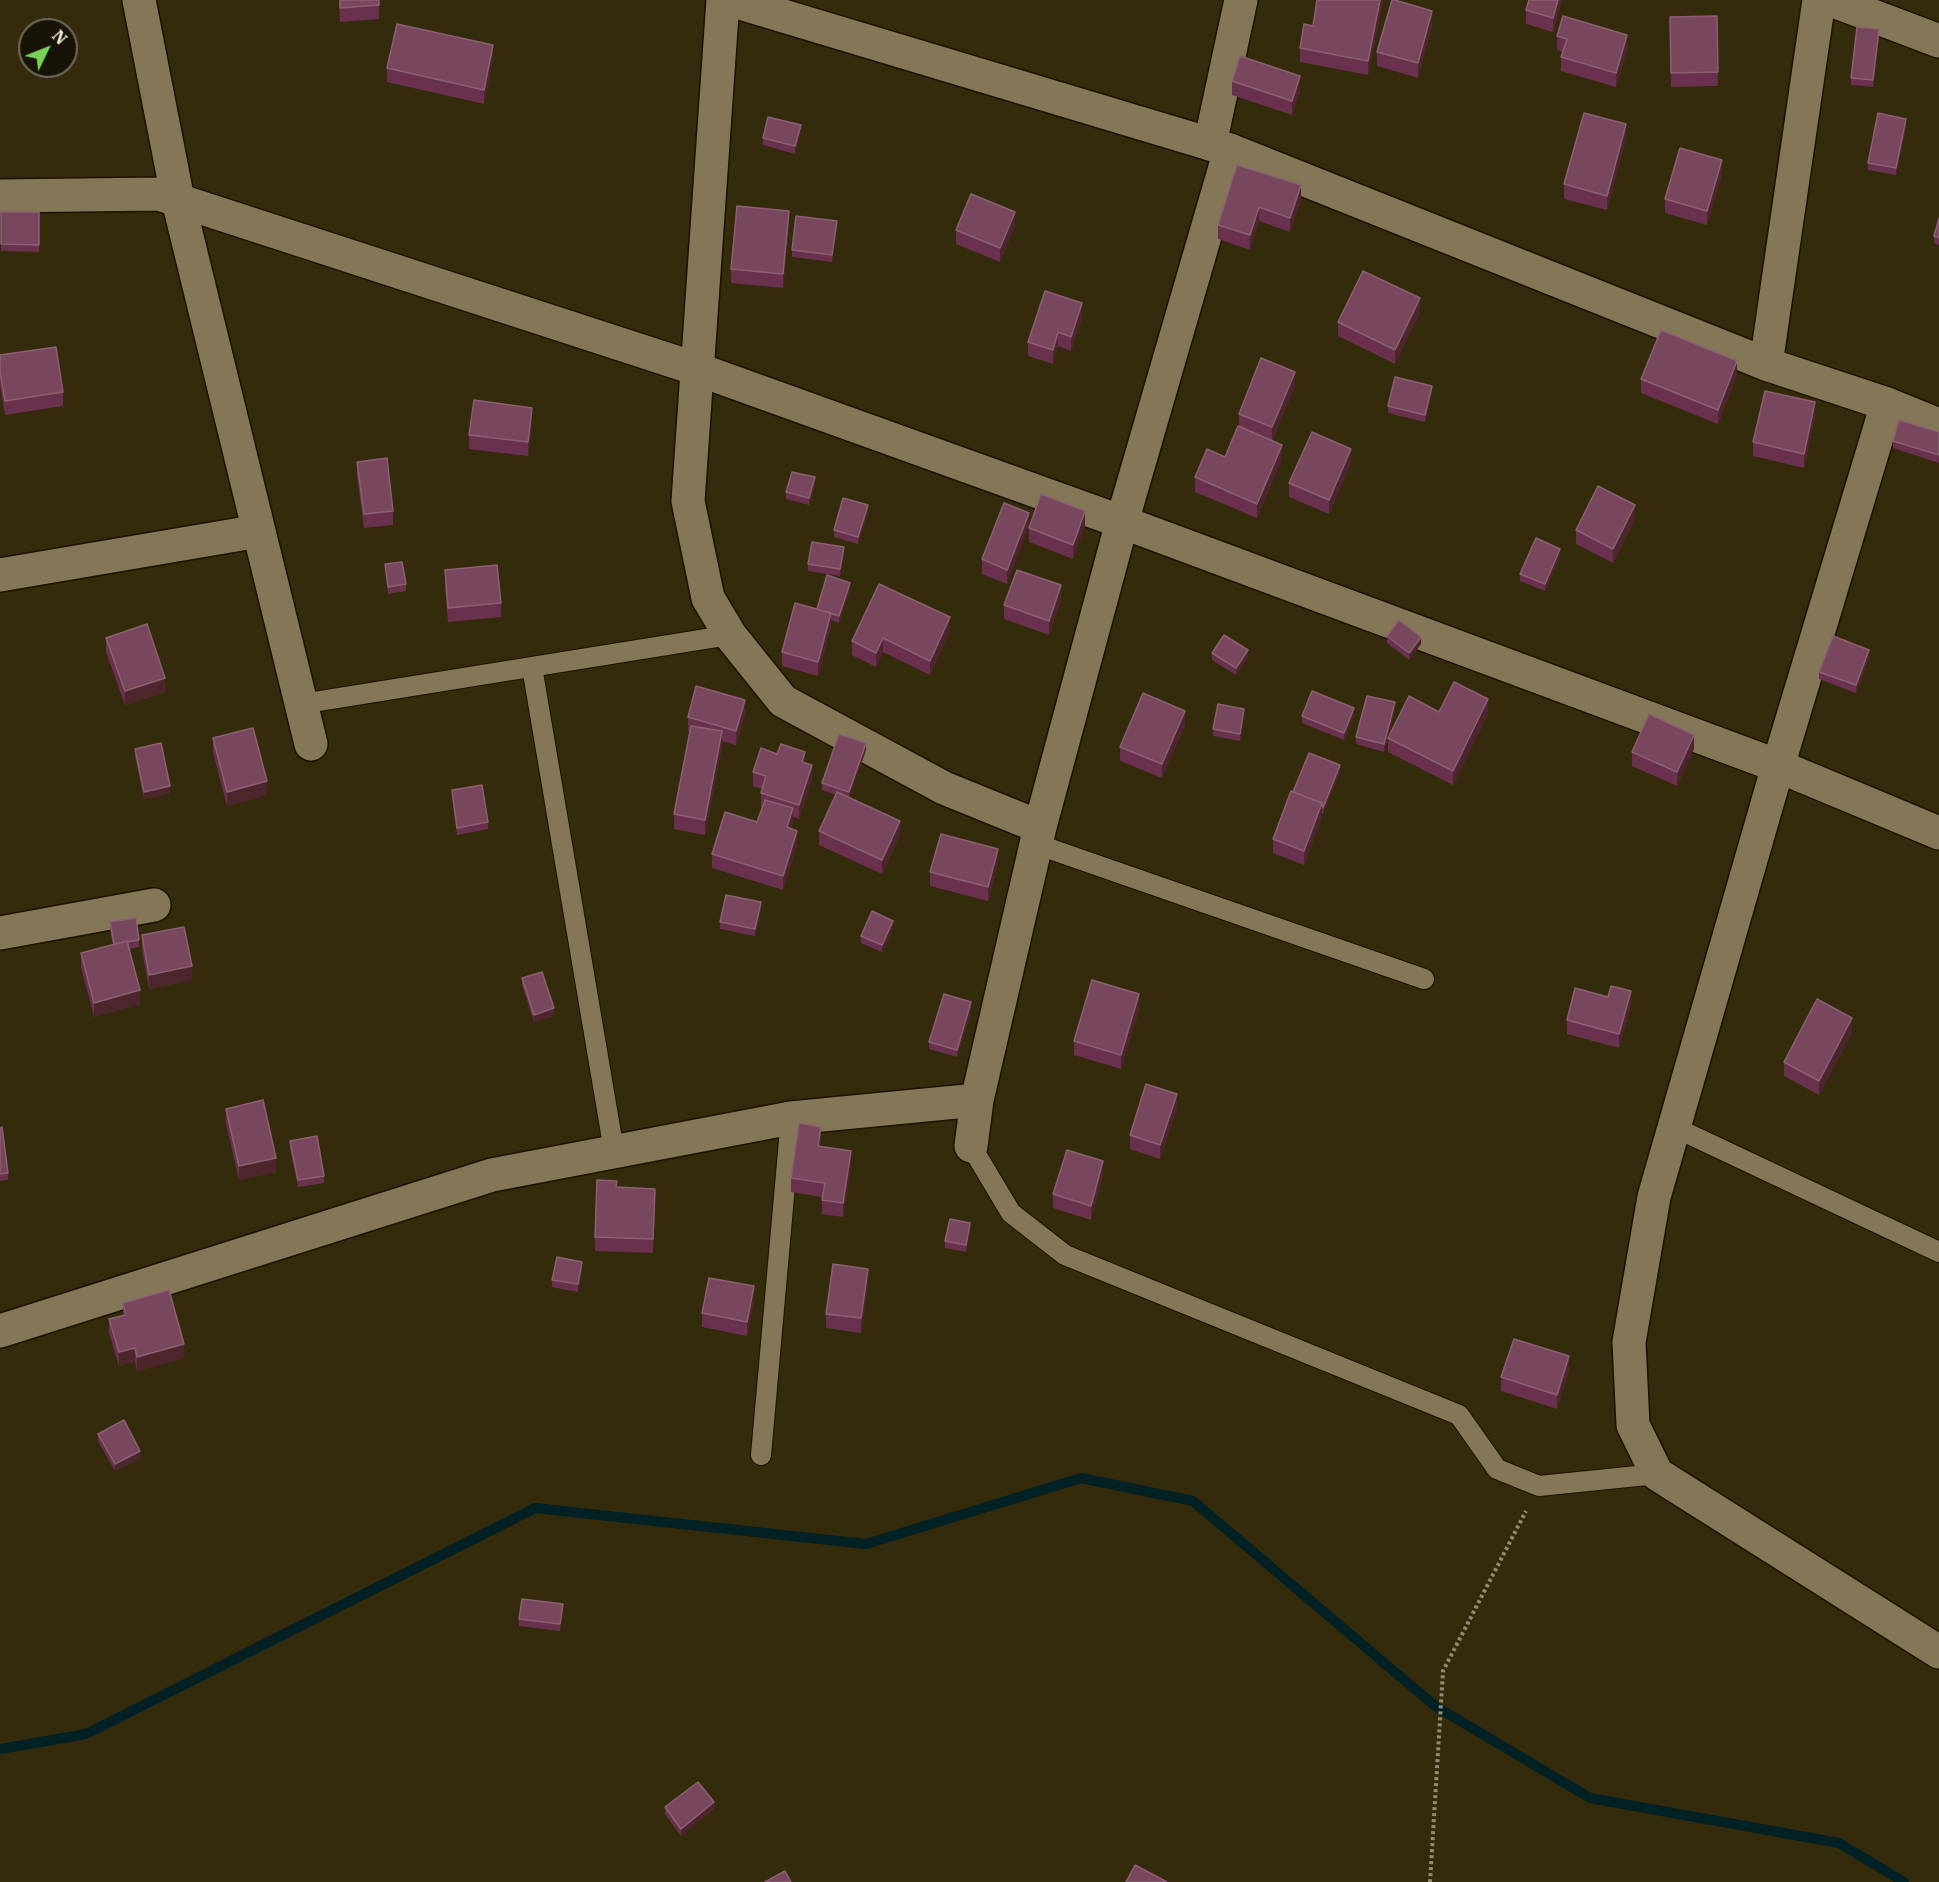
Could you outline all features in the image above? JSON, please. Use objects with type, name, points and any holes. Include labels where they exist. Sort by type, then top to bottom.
[{"type":"street","points":[[139,0],[178,200],[311,744]]},
{"type":"street","points":[[723,0],[688,501],[708,598],[730,635],[783,701],[1038,836]]},
{"type":"street","points":[[730,0],[1220,147],[1766,364],[1887,404],[1939,425]]},
{"type":"street","points":[[971,1146],[977,1100],[1038,836],[1220,147],[1240,0]]},
{"type":"street","points":[[1766,364],[1819,0]]},
{"type":"street","points":[[1831,0],[1939,42]]},
{"type":"street","points":[[0,196],[159,194],[697,369],[1122,522],[1778,766],[1939,833]]},
{"type":"street","points":[[1887,404],[1778,766],[1654,1197],[1629,1342],[1633,1425],[1657,1474],[1939,1652]]},
{"type":"street","points":[[0,575],[259,531]]},
{"type":"street","points":[[0,933],[154,905]]},
{"type":"street","points":[[0,1331],[492,1175],[791,1118],[977,1100]]},
{"type":"lane","points":[[301,704],[730,635]]},
{"type":"lane","points":[[532,667],[614,1151]]},
{"type":"lane","points":[[1038,836],[1424,979]]},
{"type":"lane","points":[[761,1455],[791,1118]]},
{"type":"lane","points":[[1674,1127],[1939,1251]]},
{"type":"lane","points":[[971,1146],[1011,1213],[1065,1255],[1459,1415],[1497,1469],[1539,1486],[1657,1474]]},
{"type":"path","points":[[1430,1882],[1443,1671],[1539,1486]]},
{"type":"building","points":[[340,0],[379,0],[379,5],[340,8]]},
{"type":"building","points":[[1317,0],[1380,0],[1368,61],[1300,48],[1304,24],[1313,26]]},
{"type":"building","points":[[1392,0],[1432,11],[1418,63],[1377,52]]},
{"type":"building","points":[[1529,0],[1558,0],[1553,18],[1526,10]]},
{"type":"building","points":[[1563,16],[1627,35],[1616,73],[1561,57],[1567,39],[1557,36]]},
{"type":"building","points":[[1717,16],[1718,72],[1671,73],[1670,17]]},
{"type":"building","points":[[397,24],[493,45],[484,90],[387,68]]},
{"type":"building","points":[[1857,27],[1879,29],[1873,80],[1851,78]]},
{"type":"building","points":[[1240,56],[1300,76],[1292,101],[1232,81]]},
{"type":"building","points":[[1584,113],[1626,124],[1607,196],[1564,184]]},
{"type":"building","points":[[1878,113],[1906,119],[1896,168],[1868,163]]},
{"type":"building","points":[[768,117],[801,125],[795,146],[763,138]]},
{"type":"building","points":[[1680,148],[1722,160],[1707,211],[1665,199]]},
{"type":"building","points":[[1237,165],[1301,185],[1290,218],[1259,207],[1250,235],[1218,225]]},
{"type":"building","points":[[971,194],[1015,212],[1000,248],[956,230]]},
{"type":"building","points":[[737,206],[789,211],[783,274],[731,269]]},
{"type":"building","points":[[1,212],[39,212],[39,245],[1,244]]},
{"type":"building","points":[[796,216],[837,221],[832,255],[792,250]]},
{"type":"building","points":[[1939,218],[1939,238],[1934,236]]},
{"type":"building","points":[[1363,271],[1420,298],[1395,350],[1338,322]]},
{"type":"building","points":[[1045,291],[1082,303],[1071,337],[1058,332],[1053,350],[1028,342]]},
{"type":"building","points":[[1661,330],[1737,361],[1718,410],[1641,379]]},
{"type":"building","points":[[56,347],[63,392],[5,401],[0,355]]},
{"type":"building","points":[[1261,358],[1295,372],[1272,427],[1239,414]]},
{"type":"building","points":[[1395,377],[1432,386],[1425,415],[1388,406]]},
{"type":"building","points":[[1765,391],[1815,402],[1804,454],[1753,442]]},
{"type":"building","points":[[474,400],[532,408],[528,442],[469,435]]},
{"type":"building","points":[[1899,420],[1939,432],[1939,455],[1893,441]]},
{"type":"building","points":[[1238,426],[1282,445],[1257,504],[1195,477],[1207,449],[1225,457]]},
{"type":"building","points":[[1312,432],[1351,449],[1329,500],[1289,483]]},
{"type":"building","points":[[387,458],[393,511],[364,514],[357,462]]},
{"type":"building","points":[[792,472],[815,477],[809,498],[786,492]]},
{"type":"building","points":[[1598,486],[1635,505],[1613,549],[1576,530]]},
{"type":"building","points":[[1041,494],[1085,511],[1073,545],[1029,528]]},
{"type":"building","points":[[843,498],[868,505],[858,537],[834,530]]},
{"type":"building","points":[[1004,503],[1029,513],[1007,570],[982,559]]},
{"type":"building","points":[[1536,538],[1560,549],[1545,584],[1520,574]]},
{"type":"building","points":[[812,542],[844,547],[840,569],[808,564]]},
{"type":"building","points":[[402,562],[406,584],[388,587],[385,564]]},
{"type":"building","points":[[497,565],[501,603],[448,608],[445,570]]},
{"type":"building","points":[[1017,570],[1061,585],[1049,621],[1004,605]]},
{"type":"building","points":[[827,575],[850,583],[839,616],[817,609]]},
{"type":"building","points":[[879,584],[950,617],[930,661],[883,638],[876,653],[852,641]]},
{"type":"building","points":[[795,603],[831,613],[818,662],[782,652]]},
{"type":"building","points":[[1399,620],[1421,637],[1409,653],[1387,636]]},
{"type":"building","points":[[147,624],[165,678],[125,691],[106,638]]},
{"type":"building","points":[[1224,635],[1248,650],[1236,668],[1212,653]]},
{"type":"building","points":[[1833,636],[1869,650],[1856,685],[1819,672]]},
{"type":"building","points":[[1454,682],[1488,699],[1453,771],[1388,738],[1409,696],[1439,712]]},
{"type":"building","points":[[696,686],[745,700],[736,731],[688,717]]},
{"type":"building","points":[[1312,691],[1354,708],[1344,733],[1302,716]]},
{"type":"building","points":[[1143,693],[1185,711],[1162,764],[1120,747]]},
{"type":"building","points":[[1367,696],[1395,702],[1384,744],[1356,737]]},
{"type":"building","points":[[1218,704],[1244,709],[1240,734],[1213,729]]},
{"type":"building","points":[[1649,714],[1694,735],[1677,772],[1632,752]]},
{"type":"building","points":[[691,726],[722,731],[705,820],[674,814]]},
{"type":"building","points":[[253,728],[267,781],[227,792],[213,738]]},
{"type":"building","points":[[839,734],[866,743],[849,792],[822,783]]},
{"type":"building","points":[[161,743],[170,786],[144,792],[135,749]]},
{"type":"building","points":[[781,744],[805,752],[802,762],[812,765],[799,805],[761,793],[766,776],[753,772],[761,748],[777,754]]},
{"type":"building","points":[[1309,753],[1340,765],[1323,808],[1322,803],[1293,792]]},
{"type":"building","points":[[482,785],[488,822],[457,828],[452,790]]},
{"type":"building","points":[[1291,791],[1322,803],[1304,851],[1273,839]]},
{"type":"building","points":[[837,792],[900,821],[882,860],[819,831]]},
{"type":"building","points":[[765,800],[793,808],[787,827],[797,831],[783,876],[712,854],[725,812],[757,822]]},
{"type":"building","points":[[941,834],[998,849],[988,887],[930,872]]},
{"type":"building","points":[[726,895],[761,902],[755,929],[720,922]]},
{"type":"building","points":[[872,911],[893,921],[882,945],[861,936]]},
{"type":"building","points":[[136,918],[139,940],[114,944],[110,922]]},
{"type":"building","points":[[184,927],[192,966],[149,975],[142,935]]},
{"type":"building","points":[[127,941],[140,990],[94,1003],[81,953]]},
{"type":"building","points":[[542,972],[554,1008],[534,1015],[522,978]]},
{"type":"building","points":[[1092,980],[1139,994],[1121,1055],[1074,1041]]},
{"type":"building","points":[[1611,986],[1631,991],[1619,1034],[1567,1020],[1575,988],[1608,997]]},
{"type":"building","points":[[944,994],[971,1002],[957,1050],[929,1042]]},
{"type":"building","points":[[1817,999],[1852,1018],[1819,1081],[1784,1062]]},
{"type":"building","points":[[1146,1084],[1177,1094],[1160,1145],[1130,1135]]},
{"type":"building","points":[[263,1100],[276,1158],[239,1166],[226,1109]]},
{"type":"building","points":[[799,1123],[821,1127],[818,1146],[851,1151],[843,1203],[822,1200],[825,1183],[791,1178]]},
{"type":"building","points":[[2,1127],[8,1173],[0,1174],[0,1128]]},
{"type":"building","points":[[317,1136],[324,1176],[298,1180],[290,1141]]},
{"type":"building","points":[[1067,1150],[1103,1161],[1091,1206],[1053,1194]]},
{"type":"building","points":[[597,1180],[617,1181],[616,1187],[655,1189],[653,1239],[595,1237]]},
{"type":"building","points":[[950,1219],[970,1223],[966,1245],[945,1241]]},
{"type":"building","points":[[557,1257],[582,1262],[578,1284],[552,1280]]},
{"type":"building","points":[[833,1264],[868,1269],[861,1318],[826,1314]]},
{"type":"building","points":[[709,1278],[754,1286],[747,1322],[702,1313]]},
{"type":"building","points":[[169,1290],[184,1344],[137,1357],[135,1348],[119,1352],[109,1319],[126,1315],[123,1303]]},
{"type":"building","points":[[1514,1339],[1569,1356],[1557,1395],[1501,1377]]},
{"type":"building","points":[[124,1420],[140,1451],[115,1464],[98,1434]]},
{"type":"building","points":[[522,1599],[563,1604],[560,1624],[519,1619]]},
{"type":"building","points":[[698,1782],[714,1802],[681,1829],[665,1807]]},
{"type":"building","points":[[1135,1865],[1167,1882],[1126,1882]]},
{"type":"building","points":[[785,1871],[791,1882],[765,1882]]},
{"type":"waterway","points":[[0,1749],[86,1734],[535,1508],[866,1544],[1081,1478],[1193,1501],[1435,1706],[1590,1798],[1839,1843],[1904,1882]]}]
